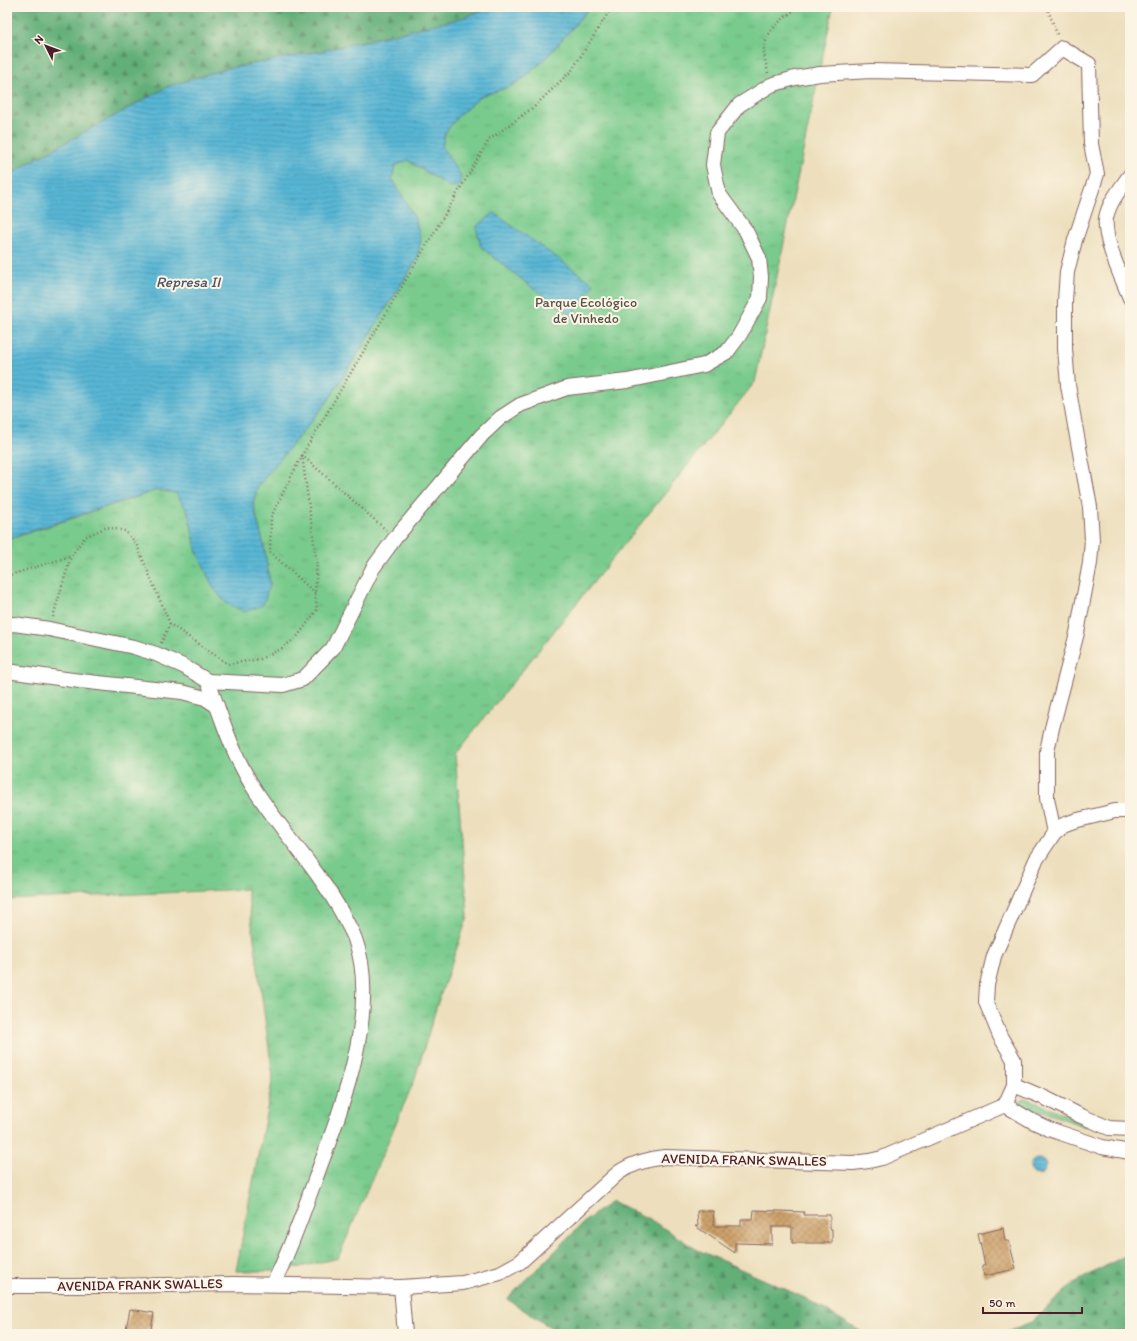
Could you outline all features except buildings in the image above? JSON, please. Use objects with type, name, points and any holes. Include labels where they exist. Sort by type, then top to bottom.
[{"type":"street","points":[[7,624],[49,629],[134,647],[156,654],[183,666],[208,681],[283,685],[303,679],[333,648],[373,568],[395,538],[482,435],[500,418],[520,405],[567,388],[627,380],[704,365],[727,352],[739,336],[760,298],[761,277],[759,258],[746,231],[719,194],[713,165],[717,133],[739,105],[770,85],[795,78],[820,74],[871,71],[1032,75],[1062,48],[1089,64],[1091,144],[1097,174],[1075,240],[1067,272],[1065,301],[1065,348],[1068,385],[1090,507],[1092,540],[1090,563],[1077,633],[1047,751],[1047,798],[1054,832]]},
{"type":"street","points":[[1130,176],[1115,196],[1106,219],[1108,242],[1130,298]]},
{"type":"street","points":[[7,671],[80,681],[182,692],[205,698],[217,706]]},
{"type":"street","points":[[208,681],[238,761],[257,793],[324,885],[340,910],[355,939],[362,966],[364,993],[360,1035],[345,1095],[283,1265],[273,1284]]},
{"type":"street","points":[[1130,811],[1115,811],[1074,821],[1063,825],[1054,832],[1036,860],[994,956],[987,985],[986,1002],[1000,1036],[1014,1060],[1014,1085],[1004,1105],[1049,1129],[1102,1147],[1130,1152]]},
{"type":"street","points":[[1014,1085],[1109,1128],[1130,1129]]},
{"type":"street","name":"AVENIDA FRANK SWALLES","points":[[7,1286],[273,1284],[401,1287],[463,1283],[500,1273],[520,1262],[618,1173],[625,1168],[649,1159],[665,1157],[840,1162],[870,1161],[882,1158],[1004,1105]]},
{"type":"street","points":[[1102,1147],[1109,1128]]},
{"type":"street","points":[[401,1287],[405,1334]]},
{"type":"path","points":[[315,593],[270,552],[271,517],[302,455],[489,140],[534,106],[572,70],[612,7]]},
{"type":"path","points":[[770,85],[764,54],[766,38],[774,27],[798,7]]},
{"type":"path","points":[[1047,7],[1062,48]]},
{"type":"path","points":[[302,455],[395,538]]},
{"type":"path","points":[[49,629],[71,556],[85,537],[107,527],[124,531],[136,543],[170,624],[228,664],[260,659],[281,648],[297,637],[317,610],[315,593],[317,565],[302,455]]},
{"type":"path","points":[[7,576],[71,556]]},
{"type":"path","points":[[156,654],[170,624]]},
{"type":"green space","points":[[7,7],[492,7],[462,18],[322,51],[225,69],[169,86],[30,162],[7,177]]},
{"type":"green space","name":"Parque Ecológico de Vinhedo","points":[[590,7],[833,7],[755,382],[455,754],[468,916],[437,1005],[414,1081],[338,1258],[283,1271],[236,1271],[273,1077],[247,889],[7,900],[7,540],[157,490],[177,493],[188,512],[197,552],[270,584],[264,546],[253,503],[258,485],[328,401],[417,259],[415,219],[392,178],[395,166],[407,160],[450,187],[461,176],[442,147],[445,133],[457,117],[481,96],[509,87],[524,78],[547,57]]},
{"type":"green space","points":[[1023,1099],[1030,1100],[1086,1123],[1087,1126],[1086,1127],[1047,1113],[1023,1108],[1020,1104]]},
{"type":"green space","points":[[612,1201],[651,1220],[696,1249],[805,1298],[865,1334],[562,1334],[507,1299],[585,1221]]},
{"type":"green space","points":[[1130,1253],[1130,1334],[1002,1334],[1029,1324],[1074,1283]]},
{"type":"water","name":"Represa II","points":[[492,7],[590,7],[547,57],[524,78],[509,87],[481,96],[457,117],[445,133],[442,147],[461,176],[460,186],[450,187],[408,160],[395,166],[392,178],[415,219],[421,239],[417,259],[328,401],[258,486],[253,503],[264,546],[270,584],[263,605],[245,612],[226,603],[214,589],[197,552],[188,512],[176,493],[157,490],[7,539],[7,177],[30,162],[169,86],[225,69],[322,51],[462,18]]},
{"type":"water","points":[[494,213],[594,284],[572,315],[530,286],[481,247],[476,227]]},
{"type":"water","points":[[1038,1159],[1045,1164],[1046,1167],[1041,1174],[1038,1175],[1031,1170],[1030,1167],[1035,1160]]}]
